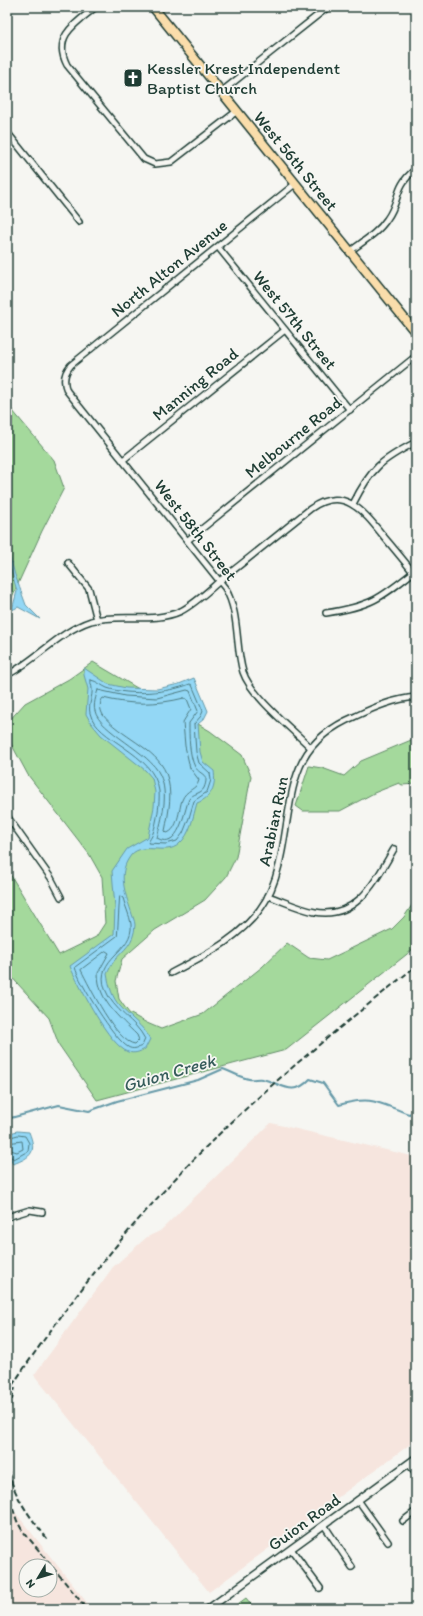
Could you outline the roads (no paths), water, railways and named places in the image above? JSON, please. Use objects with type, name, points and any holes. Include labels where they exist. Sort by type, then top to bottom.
[{"type":"main road","name":"West 56th Street","points":[[153,7],[349,252],[416,333]]},
{"type":"street","points":[[96,7],[70,28],[62,44],[63,54],[67,65],[142,158],[155,164],[164,164],[174,160],[236,111]]},
{"type":"street","points":[[222,92],[328,7]]},
{"type":"street","points":[[7,132],[79,222]]},
{"type":"street","points":[[349,252],[384,223],[392,211],[399,188],[407,177],[416,169]]},
{"type":"street","name":"North Alton Avenue","points":[[64,378],[71,366],[296,184]]},
{"type":"street","name":"West 57th Street","points":[[218,247],[350,410]]},
{"type":"street","name":"Manning Road","points":[[123,460],[285,330]]},
{"type":"street","name":"Melbourne Road","points":[[188,540],[416,356]]},
{"type":"street","name":"West 58th Street","points":[[64,378],[68,391],[188,540],[227,592],[231,601],[243,670],[250,686],[310,747]]},
{"type":"street","points":[[353,504],[365,481],[375,468],[388,457],[416,442]]},
{"type":"street","points":[[7,675],[24,665],[63,634],[76,627],[97,620],[118,617],[155,617],[172,614],[191,605],[315,506],[331,500],[343,501],[353,504],[364,511],[415,572],[371,603],[355,608],[326,613]]},
{"type":"street","points":[[68,563],[89,589],[97,620]]},
{"type":"street","name":"Arabian Run","points":[[172,973],[207,954],[236,933],[255,916],[268,896],[279,866],[298,772],[310,747],[324,733],[341,722],[390,702],[416,697]]},
{"type":"street","points":[[7,816],[51,878],[61,897]]},
{"type":"street","points":[[268,896],[314,912],[327,913],[343,910],[353,905],[365,894],[394,849]]},
{"type":"street","points":[[7,1217],[30,1210],[42,1212]]},
{"type":"street","name":"Guion Road","points":[[208,1609],[416,1458]]},
{"type":"street","points":[[409,1464],[416,1472]]},
{"type":"street","points":[[358,1500],[388,1542]]},
{"type":"street","points":[[403,1520],[416,1511]]},
{"type":"street","points":[[324,1525],[352,1567]]},
{"type":"street","points":[[291,1549],[320,1588]]},
{"type":"water","points":[[7,546],[15,575],[26,605],[40,619],[18,607],[12,610],[17,591],[7,556]]},
{"type":"water","points":[[84,668],[108,684],[126,688],[157,689],[179,684],[194,678],[208,711],[204,719],[198,724],[200,752],[203,762],[214,771],[212,790],[206,798],[197,803],[189,830],[179,844],[173,848],[146,849],[134,852],[129,858],[124,870],[124,884],[135,922],[134,932],[131,942],[114,961],[107,974],[111,991],[117,1003],[144,1030],[150,1039],[145,1049],[135,1053],[128,1052],[112,1039],[96,1016],[70,966],[114,934],[115,907],[112,871],[127,849],[148,837],[154,807],[155,792],[152,778],[145,770],[101,735],[91,723],[86,714],[88,689],[84,675]]},
{"type":"water","points":[[17,1131],[29,1132],[33,1144],[29,1156],[13,1164],[7,1154],[7,1134]]},
{"type":"waterway","name":"Guion Creek","points":[[7,1119],[59,1105],[89,1111],[117,1101],[198,1080],[223,1069],[246,1078],[262,1079],[292,1089],[304,1085],[310,1079],[323,1083],[339,1105],[350,1102],[368,1101],[382,1104],[409,1114],[416,1111]]},
{"type":"railway","points":[[7,1393],[32,1356],[85,1285],[141,1216],[171,1183],[234,1120],[278,1080],[416,966]]},
{"type":"railway","points":[[7,1417],[15,1388]]},
{"type":"railway","points":[[7,1463],[9,1474],[22,1505],[49,1541]]},
{"type":"railway","points":[[7,1491],[17,1521],[22,1530],[87,1609]]},
{"type":"place","name":"Kessler Krest Independent Baptist Church","points":[[133,78]]}]
